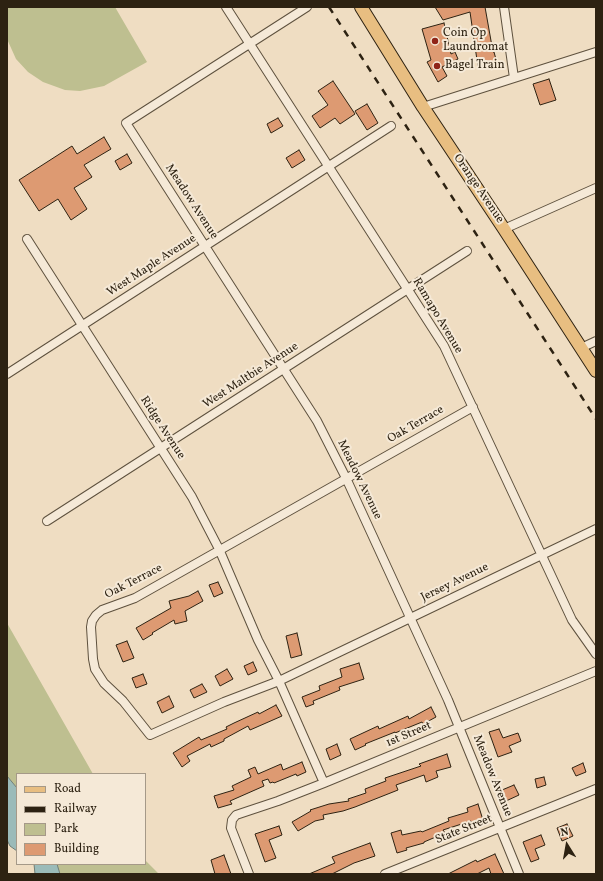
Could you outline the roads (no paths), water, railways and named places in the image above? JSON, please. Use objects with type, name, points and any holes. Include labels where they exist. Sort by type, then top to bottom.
[{"type":"main road","name":"Orange Avenue","points":[[361,7],[423,107],[596,371]]},
{"type":"street","name":"Ramapo Avenue","points":[[226,7],[444,346],[572,620],[596,654]]},
{"type":"street","points":[[504,7],[514,78]]},
{"type":"street","points":[[249,44],[307,8]]},
{"type":"street","name":"Meadow Avenue","points":[[249,44],[126,123],[318,421],[411,618],[459,727],[519,874]]},
{"type":"street","points":[[423,107],[596,52]]},
{"type":"street","name":"West Maple Avenue","points":[[7,374],[391,126]]},
{"type":"street","points":[[504,229],[596,188]]},
{"type":"street","name":"Ridge Avenue","points":[[27,239],[192,497],[219,549],[258,640],[279,681],[324,783]]},
{"type":"street","name":"West Maltbie Avenue","points":[[47,521],[466,252]]},
{"type":"street","points":[[581,348],[596,341]]},
{"type":"street","name":"Oak Terrace","points":[[324,659],[279,681],[224,702],[150,735],[123,701],[104,683],[95,669],[91,627],[92,621],[102,610],[134,598],[472,407]]},
{"type":"street","name":"Jersey Avenue","points":[[324,659],[596,529]]},
{"type":"street","name":"1st Street","points":[[250,874],[231,828],[232,820],[236,815],[324,783],[596,671]]},
{"type":"street","name":"State Street","points":[[385,874],[596,789]]},
{"type":"water","points":[[7,776],[16,787],[16,850],[10,846],[7,840]]},
{"type":"water","points":[[34,865],[57,865],[60,874],[35,874]]},
{"type":"railway","points":[[329,7],[596,419]]},
{"type":"place","name":"Coin Op Laundromat","points":[[435,41]]},
{"type":"place","name":"Bagel Train","points":[[437,66]]}]
